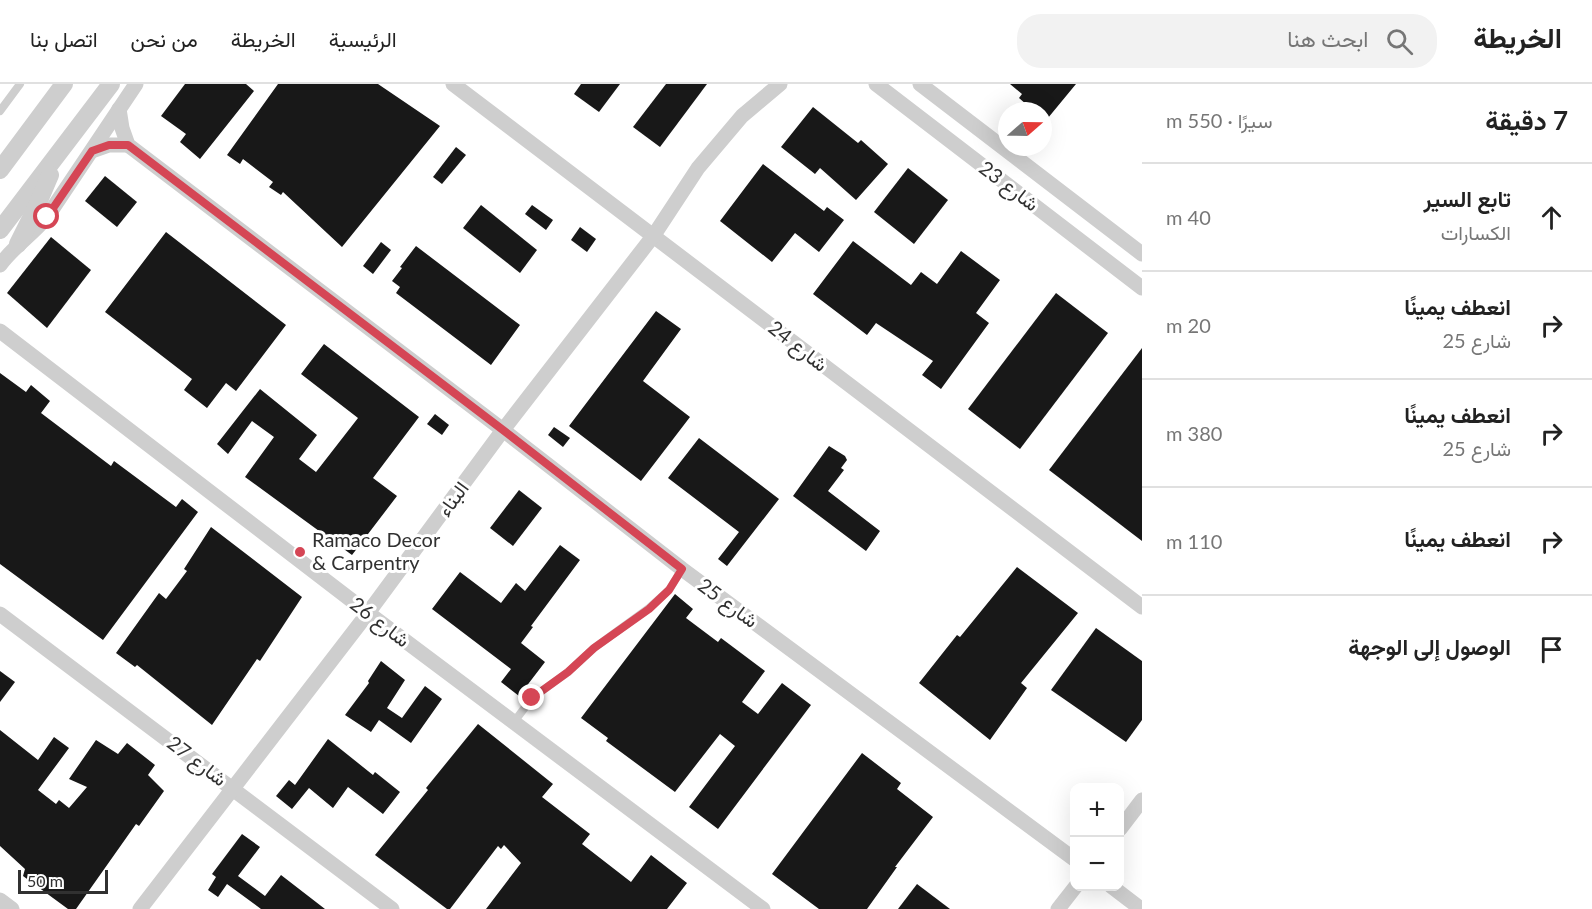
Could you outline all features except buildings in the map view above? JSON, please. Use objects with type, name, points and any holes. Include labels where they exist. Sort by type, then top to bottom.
[{"type":"street","points":[[0,170],[64,84]]},
{"type":"street","points":[[0,230],[111,84]]},
{"type":"street","points":[[0,265],[18,244],[36,230],[47,217],[136,84]]},
{"type":"street","name":"شارع 24","points":[[453,84],[654,235],[1019,516],[1142,607]]},
{"type":"street","name":"البناء","points":[[742,116],[760,84]]},
{"type":"street","name":"البناء","points":[[140,909],[368,613],[503,430],[654,235],[698,168],[742,116],[780,84]]},
{"type":"street","name":"شارع 23","points":[[876,84],[1142,288]]},
{"type":"street","name":"شارع 23","points":[[920,84],[1142,254]]},
{"type":"street","points":[[92,151],[109,145],[128,145],[119,109]]},
{"type":"street","points":[[0,153],[30,130]]},
{"type":"street","name":"شارع 25","points":[[128,145],[682,569],[1070,856]]},
{"type":"street","points":[[18,244],[41,198],[57,155]]},
{"type":"street","name":"شارع 26","points":[[0,331],[368,613],[763,909]]},
{"type":"street","name":"شارع 27","points":[[0,614],[392,909]]},
{"type":"street","points":[[1124,823],[1142,800]]},
{"type":"street","points":[[1058,909],[1072,891]]},
{"type":"street","points":[[1118,891],[1141,909]]},
{"type":"street","points":[[0,900],[12,909]]},
{"type":"lane","points":[[0,111],[20,84]]},
{"type":"lane","points":[[514,722],[532,698],[568,672],[594,648],[649,609],[669,590],[682,569]]},
{"type":"place","name":"Ramaco Decor & Carpentry","points":[[300,552]]},
{"type":"route","points":[[47,217],[92,151],[109,145],[128,145],[682,569],[669,590],[649,609],[594,648],[568,672],[532,698]]}]
